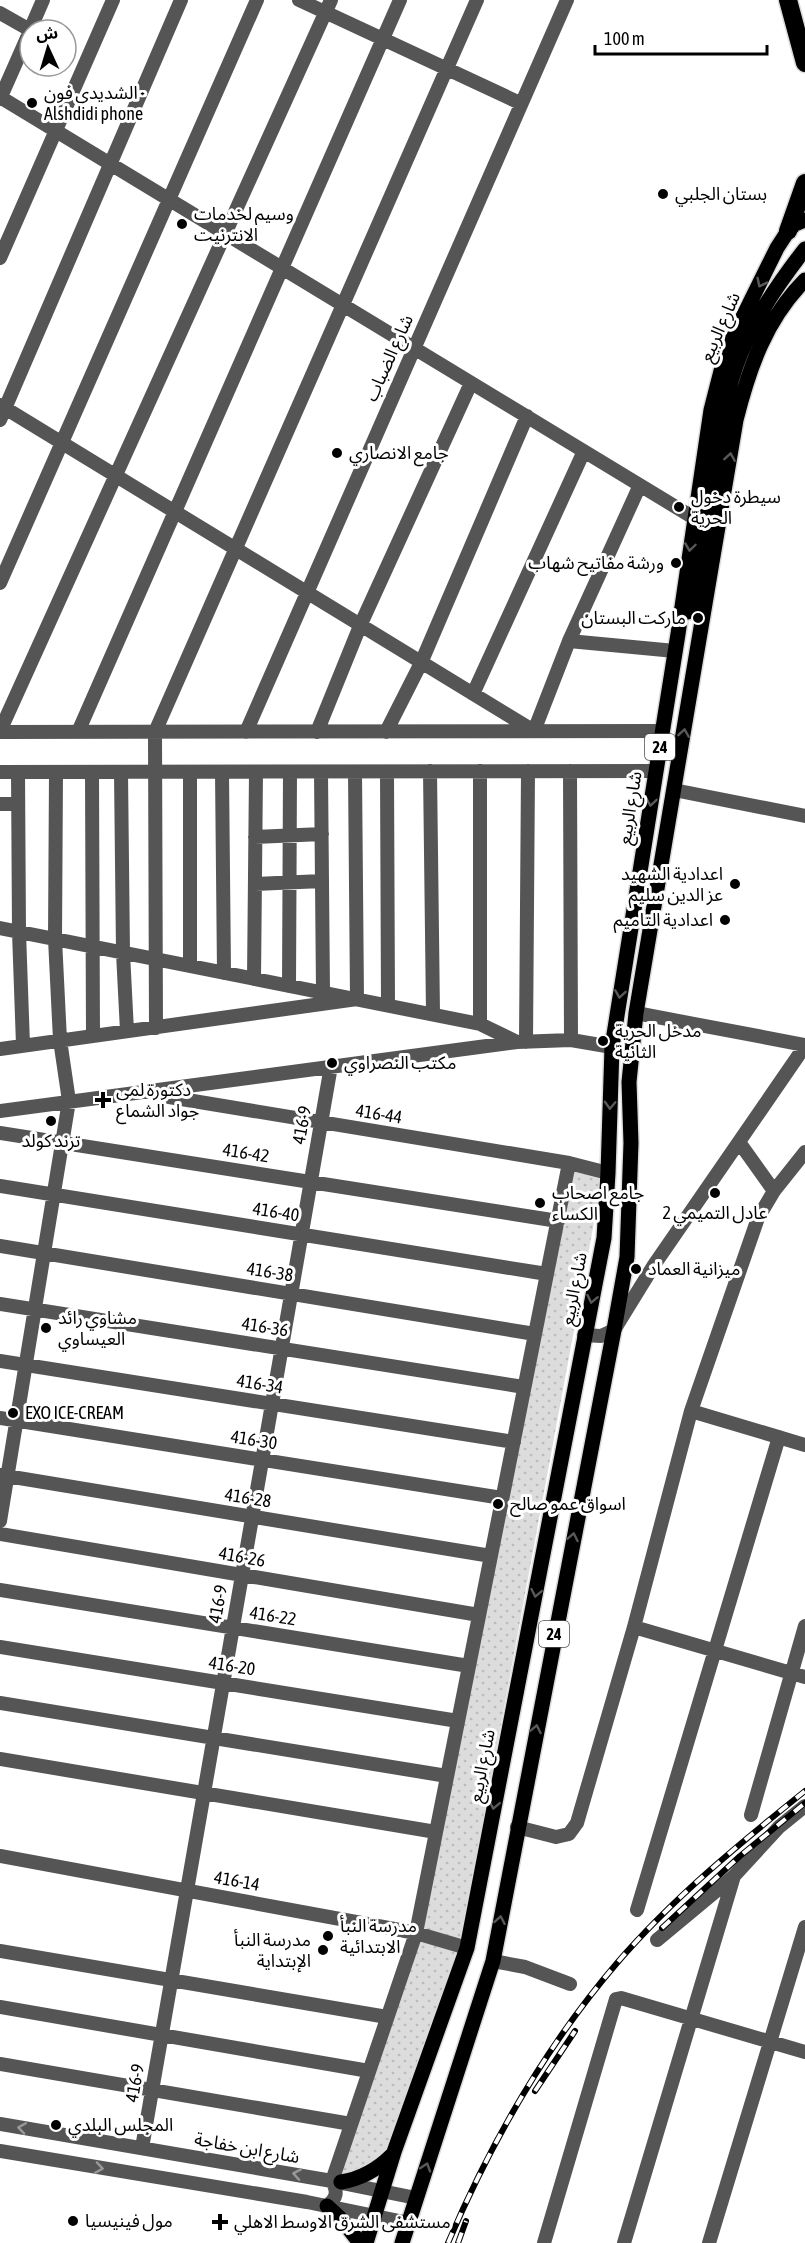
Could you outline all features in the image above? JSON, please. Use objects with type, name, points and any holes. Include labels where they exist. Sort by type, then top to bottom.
[{"type":"highway","points":[[788,0],[805,63]]},
{"type":"highway","points":[[800,222],[805,183]]},
{"type":"main road","name":"شارع الربيع","points":[[366,2243],[394,2152],[467,1948],[604,1238],[612,1047],[711,410],[732,339],[777,248],[800,222]]},
{"type":"main road","points":[[678,634],[697,584],[718,446],[735,367],[759,317],[805,249]]},
{"type":"main road","name":"24","points":[[402,2243],[493,1960],[614,1330],[627,1257],[631,1143],[629,1082],[636,1013],[736,420],[742,393],[758,348],[783,306],[805,280]]},
{"type":"main road","points":[[336,2182],[358,2178],[374,2170],[394,2152]]},
{"type":"main road","points":[[327,2206],[348,2226],[360,2243]]},
{"type":"street","points":[[36,18],[44,0]]},
{"type":"street","points":[[0,258],[113,0]]},
{"type":"street","points":[[181,0],[2,411],[116,476],[534,731]]},
{"type":"street","points":[[0,583],[257,0]]},
{"type":"street","points":[[299,0],[329,6],[384,39],[520,103]]},
{"type":"street","points":[[78,732],[400,0]]},
{"type":"street","points":[[156,1028],[155,732],[477,0]]},
{"type":"street","name":"شارع الضباب","points":[[246,732],[567,0]]},
{"type":"street","points":[[329,6],[0,732],[662,731]]},
{"type":"street","points":[[0,13],[18,23]]},
{"type":"street","points":[[18,57],[0,98],[694,518]]},
{"type":"street","points":[[317,732],[360,626],[471,382]]},
{"type":"street","points":[[386,732],[421,663],[527,416]]},
{"type":"street","points":[[473,694],[584,451]]},
{"type":"street","points":[[534,731],[569,641],[640,485]]},
{"type":"street","points":[[569,641],[675,651]]},
{"type":"street","points":[[430,771],[433,1014]]},
{"type":"street","points":[[480,771],[480,1024]]},
{"type":"street","points":[[521,1042],[528,771]]},
{"type":"street","points":[[570,771],[571,1040]]},
{"type":"street","points":[[0,772],[656,771]]},
{"type":"street","points":[[18,772],[19,932],[23,1045]]},
{"type":"street","points":[[0,1521],[4,1476],[17,1420],[69,1101],[60,1040],[55,939],[56,772]]},
{"type":"street","points":[[92,772],[93,1035]]},
{"type":"street","points":[[121,772],[123,953],[127,1031]]},
{"type":"street","points":[[190,772],[190,966]]},
{"type":"street","points":[[222,772],[224,973]]},
{"type":"street","points":[[254,979],[256,772]]},
{"type":"street","points":[[289,986],[290,772]]},
{"type":"street","points":[[321,772],[323,992]]},
{"type":"street","points":[[355,772],[357,999]]},
{"type":"street","points":[[387,772],[387,1005]]},
{"type":"street","points":[[674,790],[805,816]]},
{"type":"street","points":[[0,804],[18,804]]},
{"type":"street","points":[[255,837],[322,834]]},
{"type":"street","points":[[255,884],[322,881]]},
{"type":"street","points":[[0,928],[480,1024],[521,1042]]},
{"type":"street","points":[[0,1048],[357,999]]},
{"type":"street","points":[[585,1335],[601,1336],[614,1330],[654,1265],[805,1046],[636,1013]]},
{"type":"street","points":[[0,1111],[521,1042],[571,1040],[612,1047]]},
{"type":"street","name":"416-9","points":[[142,2148],[331,1066]]},
{"type":"street","name":"416-44","points":[[143,1093],[569,1163],[608,1173]]},
{"type":"street","name":"416-42","points":[[0,1133],[558,1221]]},
{"type":"street","points":[[739,1143],[774,1191]]},
{"type":"street","points":[[517,1827],[556,1837],[569,1834],[578,1823],[634,1627],[691,1411],[758,1218],[774,1191],[805,1152]]},
{"type":"street","points":[[327,2206],[335,2199],[336,2182],[351,2124],[416,1933],[569,1163]]},
{"type":"street","name":"416-40","points":[[0,1186],[547,1274]]},
{"type":"street","name":"416-38","points":[[0,1246],[535,1334]]},
{"type":"street","name":"416-36","points":[[0,1304],[525,1387]]},
{"type":"street","name":"416-34","points":[[0,1361],[514,1442]]},
{"type":"street","points":[[691,1411],[805,1445]]},
{"type":"street","name":"416-30","points":[[0,1418],[502,1498]]},
{"type":"street","points":[[637,1910],[779,1437]]},
{"type":"street","name":"416-28","points":[[4,1476],[491,1556]]},
{"type":"street","name":"416-26","points":[[0,1534],[479,1615]]},
{"type":"street","name":"416-22","points":[[0,1590],[469,1666]]},
{"type":"street","points":[[751,1815],[805,1626]]},
{"type":"street","points":[[634,1627],[805,1677]]},
{"type":"street","name":"416-20","points":[[0,1647],[458,1721]]},
{"type":"street","points":[[0,1702],[447,1776]]},
{"type":"street","points":[[0,1759],[436,1832]]},
{"type":"street","points":[[657,1940],[734,1876],[779,1827],[805,1806]]},
{"type":"street","name":"416-14","points":[[0,1856],[416,1933],[467,1948]]},
{"type":"street","points":[[624,2243],[734,1876]]},
{"type":"street","points":[[709,2243],[805,1927]]},
{"type":"street","points":[[0,1951],[387,2017]]},
{"type":"street","points":[[493,1960],[525,1968],[570,1984]]},
{"type":"street","points":[[544,2243],[616,1999],[621,1998],[805,2052]]},
{"type":"street","points":[[0,2007],[369,2071]]},
{"type":"street","points":[[0,2064],[351,2124]]},
{"type":"street","name":"شارع ابن خفاجة","points":[[0,2124],[382,2190],[416,2198]]},
{"type":"street","points":[[0,2151],[327,2206],[409,2223]]},
{"type":"shaded area","points":[[571,1166],[603,1174],[459,1950],[390,2150],[374,2166],[335,2178],[417,1941]]},
{"type":"railway","points":[[448,2243],[483,2168],[522,2096],[591,1995],[638,1939],[684,1894],[805,1791]]},
{"type":"railway","points":[[662,1928],[740,1856],[805,1803]]},
{"type":"railway","points":[[535,2091],[575,2031]]},
{"type":"railway","points":[[458,2243],[466,2221]]},
{"type":"place","name":"الشديدي فون - Alshdidi phone","points":[[32,103]]},
{"type":"place","name":"بستان الجلبي","points":[[663,194]]},
{"type":"place","name":"وسيم لخدمات الانترنيت","points":[[182,224]]},
{"type":"place","name":"جامع الانصاري","points":[[337,453]]},
{"type":"place","name":"سيطرة دخول الحرية","points":[[679,507]]},
{"type":"place","name":"ورشة مفاتيح شهاب","points":[[676,563]]},
{"type":"place","name":"ماركت البستان","points":[[698,618]]},
{"type":"place","name":"اعدادية الشهيد عز الدين سليم","points":[[735,884]]},
{"type":"place","name":"اعدادية التاميم","points":[[725,920]]},
{"type":"place","name":"مدخل الحرية الثانية","points":[[603,1041]]},
{"type":"place","name":"مكتب النصراوي","points":[[332,1063]]},
{"type":"place","name":"دكتورة لمى جواد الشماع","points":[[103,1100]]},
{"type":"place","name":"ترند كولد","points":[[51,1121]]},
{"type":"place","name":"عادل التميمي 2","points":[[715,1193]]},
{"type":"place","name":"جامع اصحاب الکساء","points":[[540,1203]]},
{"type":"place","name":"ميزانية العماد","points":[[636,1269]]},
{"type":"place","name":"مشاوي رائد العيساوي","points":[[46,1328]]},
{"type":"place","name":"EXO ICE-CREAM","points":[[13,1413]]},
{"type":"place","name":"اسواق عمو صالح","points":[[498,1504]]},
{"type":"place","name":"مدرسة النبأ الابتدائية","points":[[328,1936]]},
{"type":"place","name":"مدرسة النبأ الإبتداية","points":[[323,1950]]},
{"type":"place","name":"المجلس البلدي","points":[[56,2125]]},
{"type":"place","name":"مول فينيسيا","points":[[73,2221]]},
{"type":"place","name":"مستشفى الشرق الاوسط الاهلي","points":[[220,2222]]}]
